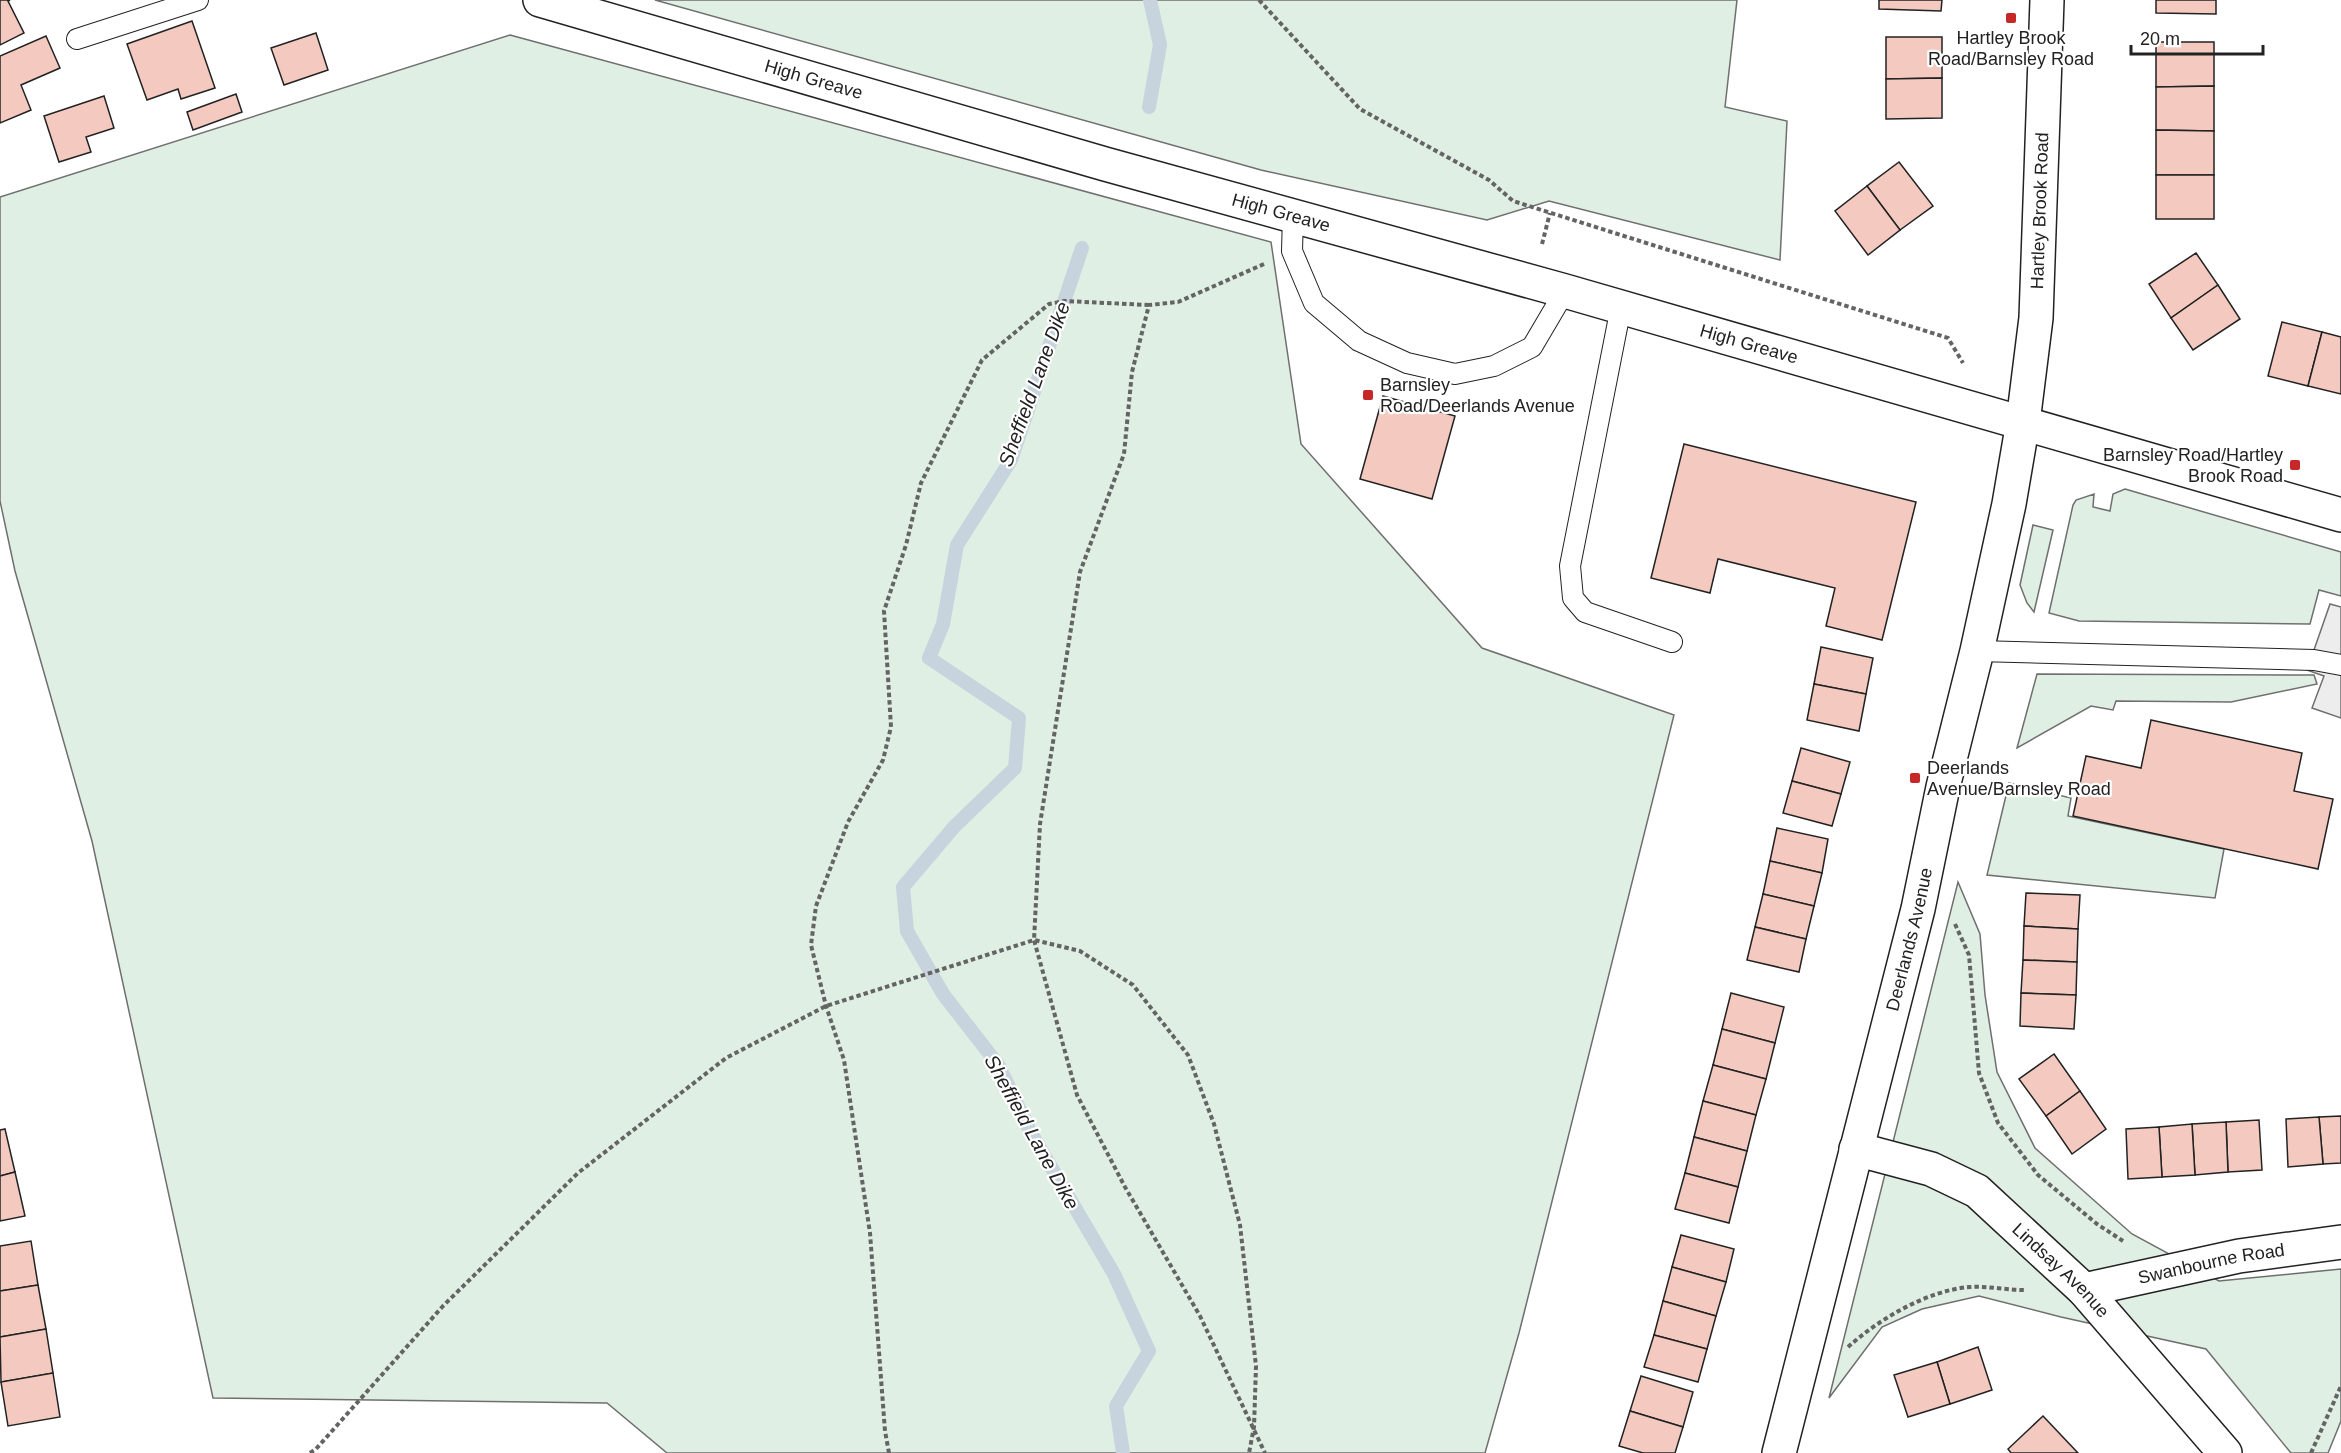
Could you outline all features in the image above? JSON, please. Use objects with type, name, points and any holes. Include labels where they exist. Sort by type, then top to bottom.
[{"type":"street","name":"High Greave","points":[[540,0],[1105,164],[1565,291],[2341,515]]},
{"type":"street","name":"Hartley Brook Road","points":[[2023,422],[2036,318],[2047,0]]},
{"type":"street","name":"Deerlands Avenue","points":[[1779,1453],[1918,909],[1943,787],[1977,651],[2009,504],[2023,422]]},
{"type":"street","name":"Lindsay Avenue","points":[[1856,1149],[1931,1169],[1977,1191],[2084,1290],[2225,1453]]},
{"type":"street","name":"Swanbourne Road","points":[[2084,1290],[2248,1254],[2341,1242]]},
{"type":"lane","points":[[77,39],[198,0]]},
{"type":"lane","points":[[1293,216],[1292,251],[1314,303],[1359,341],[1407,363],[1455,374],[1494,366],[1532,347],[1565,291]]},
{"type":"lane","points":[[1621,308],[1570,566],[1573,598],[1585,612],[1672,642]]},
{"type":"lane","points":[[1977,651],[2314,660],[2341,665]]},
{"type":"path","points":[[1259,0],[1360,109],[1489,180],[1513,201],[1948,338],[1992,413]]},
{"type":"path","points":[[889,1453],[885,1431],[870,1233],[844,1060],[826,1006],[811,945],[816,906],[848,822],[883,759],[891,727],[884,611],[906,545],[921,483],[982,360],[1049,304],[1064,301],[1149,304],[1178,302],[1263,265]]},
{"type":"path","points":[[1149,304],[1132,372],[1124,453],[1080,572],[1040,824],[1034,940],[1077,1095],[1125,1187],[1200,1316],[1265,1453]]},
{"type":"path","points":[[1955,923],[1969,955],[1979,1073],[1998,1123],[2038,1175],[2097,1224],[2168,1270]]},
{"type":"path","points":[[310,1453],[443,1306],[578,1173],[726,1058],[826,1006],[1034,940],[1080,951],[1133,985],[1188,1055],[1214,1124],[1240,1226],[1256,1366],[1254,1427],[1249,1453]]},
{"type":"path","points":[[1845,1349],[1870,1328],[1927,1298],[1970,1287],[2084,1290]]},
{"type":"path","points":[[2311,1453],[2341,1386]]},
{"type":"green space","points":[[655,0],[1737,0],[1725,107],[1787,121],[1780,260],[1549,201],[1487,220],[1261,170]]},
{"type":"green space","points":[[510,35],[1271,242],[1301,444],[1482,648],[1674,715],[1519,1333],[1485,1453],[667,1453],[607,1403],[213,1398],[92,841],[15,571],[0,501],[0,197]]},
{"type":"green space","points":[[2125,489],[2341,552],[2341,596],[2319,590],[2310,624],[2079,621],[2049,613],[2076,500],[2094,494],[2093,507],[2110,511],[2113,494]]},
{"type":"green space","points":[[2033,525],[2053,530],[2034,612],[2027,603],[2020,585]]},
{"type":"green space","points":[[2037,674],[2314,675],[2317,684],[2231,702],[2116,701],[2113,710],[2091,706],[2017,748]]},
{"type":"green space","points":[[2009,783],[2071,798],[2068,816],[2224,849],[2215,898],[1987,875]]},
{"type":"green space","points":[[1958,882],[1980,934],[1985,995],[1997,1072],[2035,1148],[2132,1234],[2219,1281],[2341,1269],[2341,1421],[2328,1453],[2291,1453],[2206,1349],[2061,1317],[1979,1296],[1922,1309],[1882,1327],[1829,1398]]},
{"type":"shaded area","points":[[2330,604],[2341,607],[2341,718],[2312,708],[2324,676],[2307,670]]},
{"type":"building","points":[[0,0],[10,0],[8,1],[24,33],[0,45]]},
{"type":"building","points":[[1879,0],[1942,0],[1941,11],[1879,9]]},
{"type":"building","points":[[2156,0],[2216,0],[2216,14],[2156,13]]},
{"type":"building","points":[[192,21],[215,88],[181,99],[178,89],[147,100],[127,44]]},
{"type":"building","points":[[316,33],[328,70],[284,85],[271,48]]},
{"type":"building","points":[[46,36],[60,68],[21,85],[31,110],[0,123],[0,56]]},
{"type":"building","points":[[1886,37],[1942,37],[1942,78],[1886,79]]},
{"type":"building","points":[[2156,42],[2214,42],[2214,86],[2156,87]]},
{"type":"building","points":[[1942,78],[1942,118],[1886,119],[1886,79]]},
{"type":"building","points":[[2214,86],[2214,131],[2156,130],[2156,87]]},
{"type":"building","points":[[236,94],[242,112],[193,130],[187,112]]},
{"type":"building","points":[[104,96],[114,128],[86,137],[91,152],[59,162],[44,116]]},
{"type":"building","points":[[2156,130],[2214,131],[2214,175],[2156,175]]},
{"type":"building","points":[[1899,162],[1933,206],[1900,230],[1867,186]]},
{"type":"building","points":[[2156,175],[2214,175],[2214,219],[2156,219]]},
{"type":"building","points":[[1867,186],[1900,230],[1868,255],[1835,211]]},
{"type":"building","points":[[2196,253],[2218,285],[2171,318],[2149,284]]},
{"type":"building","points":[[2218,285],[2240,319],[2193,350],[2171,318]]},
{"type":"building","points":[[2282,322],[2322,332],[2308,386],[2268,376]]},
{"type":"building","points":[[2322,332],[2341,337],[2341,394],[2308,386]]},
{"type":"building","points":[[1383,396],[1455,416],[1432,499],[1360,479]]},
{"type":"building","points":[[1684,444],[1916,502],[1882,640],[1826,626],[1835,588],[1718,559],[1710,593],[1651,578]]},
{"type":"building","points":[[1821,647],[1873,658],[1866,694],[1814,684]]},
{"type":"building","points":[[1814,684],[1866,694],[1859,731],[1807,720]]},
{"type":"building","points":[[2151,720],[2302,753],[2294,791],[2333,799],[2318,869],[2073,816],[2086,756],[2141,768]]},
{"type":"building","points":[[1801,748],[1850,762],[1841,794],[1792,781]]},
{"type":"building","points":[[1792,781],[1841,794],[1832,826],[1783,813]]},
{"type":"building","points":[[1777,828],[1828,839],[1822,873],[1770,861]]},
{"type":"building","points":[[1770,861],[1822,873],[1814,906],[1763,894]]},
{"type":"building","points":[[2026,893],[2080,895],[2078,929],[2024,926]]},
{"type":"building","points":[[1763,894],[1814,906],[1806,939],[1755,927]]},
{"type":"building","points":[[2024,926],[2078,929],[2077,962],[2023,960]]},
{"type":"building","points":[[1755,927],[1806,939],[1799,972],[1747,960]]},
{"type":"building","points":[[2023,960],[2077,962],[2076,995],[2021,993]]},
{"type":"building","points":[[1731,993],[1784,1007],[1775,1043],[1722,1029]]},
{"type":"building","points":[[2021,993],[2076,995],[2074,1029],[2020,1026]]},
{"type":"building","points":[[1722,1029],[1775,1043],[1766,1079],[1713,1065]]},
{"type":"building","points":[[2054,1054],[2080,1091],[2046,1116],[2019,1079]]},
{"type":"building","points":[[1713,1065],[1766,1079],[1756,1115],[1703,1101]]},
{"type":"building","points":[[2080,1091],[2106,1129],[2072,1154],[2046,1116]]},
{"type":"building","points":[[1703,1101],[1756,1115],[1747,1151],[1694,1137]]},
{"type":"building","points":[[2341,1116],[2341,1163],[2323,1164],[2319,1117]]},
{"type":"building","points":[[2319,1117],[2323,1164],[2288,1167],[2286,1119]]},
{"type":"building","points":[[2259,1120],[2262,1170],[2228,1172],[2226,1122]]},
{"type":"building","points":[[2226,1122],[2228,1172],[2195,1175],[2192,1124]]},
{"type":"building","points":[[2192,1124],[2195,1175],[2162,1177],[2159,1127]]},
{"type":"building","points":[[2159,1127],[2162,1177],[2128,1179],[2126,1129]]},
{"type":"building","points":[[5,1129],[15,1172],[0,1176],[0,1130]]},
{"type":"building","points":[[1694,1137],[1747,1151],[1738,1187],[1685,1173]]},
{"type":"building","points":[[15,1172],[25,1216],[0,1221],[0,1176]]},
{"type":"building","points":[[1685,1173],[1738,1187],[1729,1223],[1675,1209]]},
{"type":"building","points":[[1681,1235],[1734,1249],[1726,1282],[1672,1267]]},
{"type":"building","points":[[31,1241],[38,1285],[0,1291],[0,1246]]},
{"type":"building","points":[[1672,1267],[1726,1282],[1716,1316],[1663,1301]]},
{"type":"building","points":[[38,1285],[46,1329],[0,1337],[0,1291]]},
{"type":"building","points":[[1663,1301],[1716,1316],[1707,1349],[1654,1335]]},
{"type":"building","points":[[46,1329],[53,1373],[1,1382],[0,1337]]},
{"type":"building","points":[[1654,1335],[1707,1349],[1698,1382],[1644,1367]]},
{"type":"building","points":[[1978,1347],[1992,1390],[1950,1404],[1937,1362]]},
{"type":"building","points":[[1937,1362],[1950,1404],[1908,1417],[1894,1375]]},
{"type":"building","points":[[53,1373],[60,1417],[8,1426],[1,1382]]},
{"type":"building","points":[[1641,1376],[1693,1392],[1683,1427],[1630,1411]]},
{"type":"building","points":[[1630,1411],[1683,1427],[1675,1453],[1643,1453],[1619,1446]]},
{"type":"building","points":[[2043,1416],[2078,1453],[2011,1453],[2008,1449]]},
{"type":"waterway","points":[[1149,107],[1160,45],[1150,0]]},
{"type":"waterway","name":"Sheffield Lane Dike","points":[[1082,248],[1011,460],[957,545],[943,624],[929,658],[1019,718],[1015,768],[954,827],[903,887],[907,931],[943,994],[999,1066],[1030,1131],[1114,1274],[1149,1351],[1116,1406],[1123,1453]]},
{"type":"place","name":"Hartley Brook Road/Barnsley Road","points":[[2011,18]]},
{"type":"place","name":"Barnsley Road/Deerlands Avenue","points":[[1368,395]]},
{"type":"place","name":"Barnsley Road/Hartley Brook Road","points":[[2295,465]]},
{"type":"place","name":"Deerlands Avenue/Barnsley Road","points":[[1915,778]]}]
